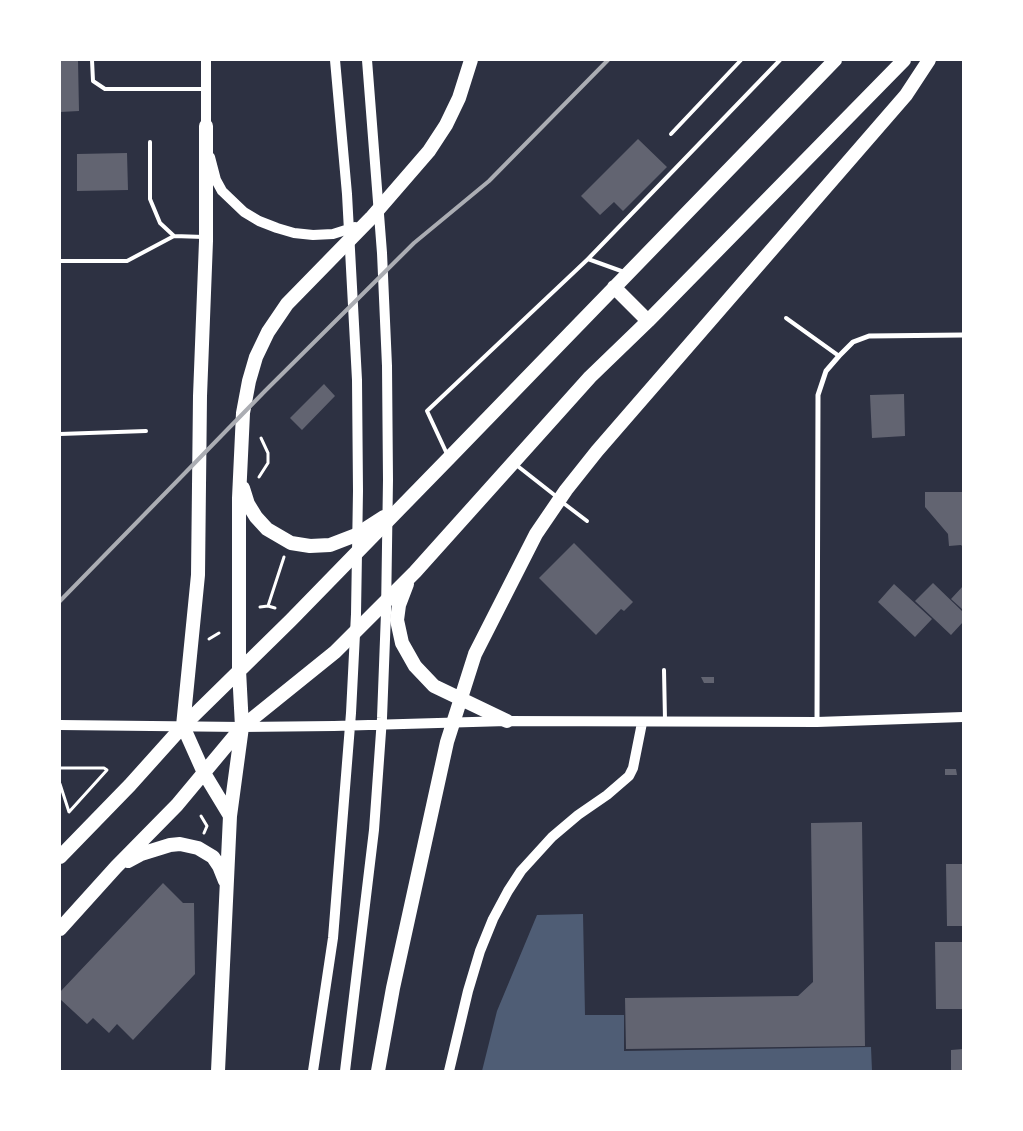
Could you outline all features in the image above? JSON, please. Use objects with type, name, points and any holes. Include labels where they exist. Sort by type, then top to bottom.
[{"type":"highway","points":[[218,1071],[230,816],[242,727],[239,670],[239,479],[244,413],[249,381],[256,357],[268,332],[287,304],[371,218],[408,177],[438,138],[459,98],[471,60]]},
{"type":"highway","points":[[60,857],[130,785],[183,726],[403,505],[836,60]]},
{"type":"highway","points":[[60,930],[116,867],[177,805],[242,727],[335,652],[415,572],[590,377],[648,321],[904,60]]},
{"type":"highway","points":[[378,1071],[393,988],[447,742],[476,654],[498,605],[536,534],[566,490],[597,451],[906,95],[929,60]]},
{"type":"highway","points":[[206,126],[206,236],[200,396],[198,575],[183,726],[204,773],[230,816]]},
{"type":"highway","points":[[614,287],[648,321]]},
{"type":"highway","points":[[239,479],[248,504],[256,517],[268,529],[291,542],[310,546],[330,545],[343,541],[403,505]]},
{"type":"highway","points":[[415,572],[404,589],[399,605],[398,620],[402,642],[409,656],[423,676],[434,686],[507,722]]},
{"type":"highway","points":[[116,867],[157,848],[170,845],[185,845],[198,848],[213,857],[226,883]]},
{"type":"main road","points":[[206,60],[206,126],[212,164],[216,180],[222,191],[244,212],[259,221],[294,233],[333,234],[351,230],[371,218]]},
{"type":"main road","points":[[313,1071],[333,938],[344,809],[352,703],[358,491],[357,380],[352,267],[335,60]]},
{"type":"main road","points":[[345,1071],[374,830],[382,718],[386,613],[387,366],[382,253],[370,82],[366,60]]},
{"type":"main road","points":[[60,725],[242,727],[507,722],[817,722],[963,717]]},
{"type":"main road","points":[[449,1071],[480,950],[493,919],[508,891],[521,871],[552,837],[629,776],[633,768],[642,723]]},
{"type":"street","points":[[817,722],[818,396],[826,371],[853,342],[869,336],[963,335]]},
{"type":"lane","points":[[92,60],[93,81],[105,89],[206,89]]},
{"type":"lane","points":[[671,134],[741,60]]},
{"type":"lane","points":[[449,458],[426,411],[588,259],[780,60]]},
{"type":"lane","points":[[150,142],[150,199],[160,223],[174,236]]},
{"type":"lane","points":[[60,261],[127,261],[174,236],[206,236]]},
{"type":"lane","points":[[588,259],[628,273]]},
{"type":"lane","points":[[786,318],[839,356]]},
{"type":"lane","points":[[60,434],[146,431]]},
{"type":"lane","points":[[514,463],[587,521]]},
{"type":"lane","points":[[664,670],[665,723]]},
{"type":"path","points":[[268,606],[284,557]]},
{"type":"path","points":[[260,607],[268,606],[275,608]]},
{"type":"path","points":[[60,768],[104,767],[107,770],[106,774],[69,812],[60,784]]},
{"type":"path","points":[[201,816],[207,826],[204,834]]},
{"type":"water","points":[[583,914],[585,1015],[624,1015],[624,1051],[871,1047],[872,1071],[482,1071],[497,1011],[537,915]]},
{"type":"building","points":[[60,60],[78,60],[79,111],[60,112]]},
{"type":"building","points":[[638,139],[667,167],[623,211],[614,202],[600,215],[581,196]]},
{"type":"building","points":[[127,153],[128,190],[77,191],[77,154]]},
{"type":"building","points":[[324,384],[335,396],[302,430],[290,418]]},
{"type":"building","points":[[904,394],[905,436],[872,438],[870,395]]},
{"type":"building","points":[[925,492],[963,492],[963,547],[961,545],[949,546],[948,534],[925,507]]},
{"type":"building","points":[[574,543],[633,602],[624,611],[621,609],[596,635],[539,578]]},
{"type":"building","points":[[933,583],[963,612],[963,622],[951,635],[915,601]]},
{"type":"building","points":[[894,584],[932,619],[915,637],[878,602]]},
{"type":"building","points":[[963,586],[963,610],[951,599]]},
{"type":"building","points":[[701,677],[714,677],[714,683],[704,683]]},
{"type":"building","points":[[945,769],[956,769],[957,775],[945,775]]},
{"type":"building","points":[[862,822],[865,1046],[626,1049],[625,998],[798,996],[813,982],[811,823]]},
{"type":"building","points":[[946,864],[963,864],[963,926],[947,926]]},
{"type":"building","points":[[163,883],[183,903],[194,903],[195,974],[133,1040],[117,1024],[109,1033],[93,1018],[87,1024],[60,999],[60,992]]},
{"type":"building","points":[[935,942],[963,942],[963,1009],[936,1009]]},
{"type":"building","points":[[963,1049],[963,1071],[951,1071],[951,1050]]},
{"type":"railway","points":[[60,601],[265,391],[414,243],[489,181],[608,60]]}]
